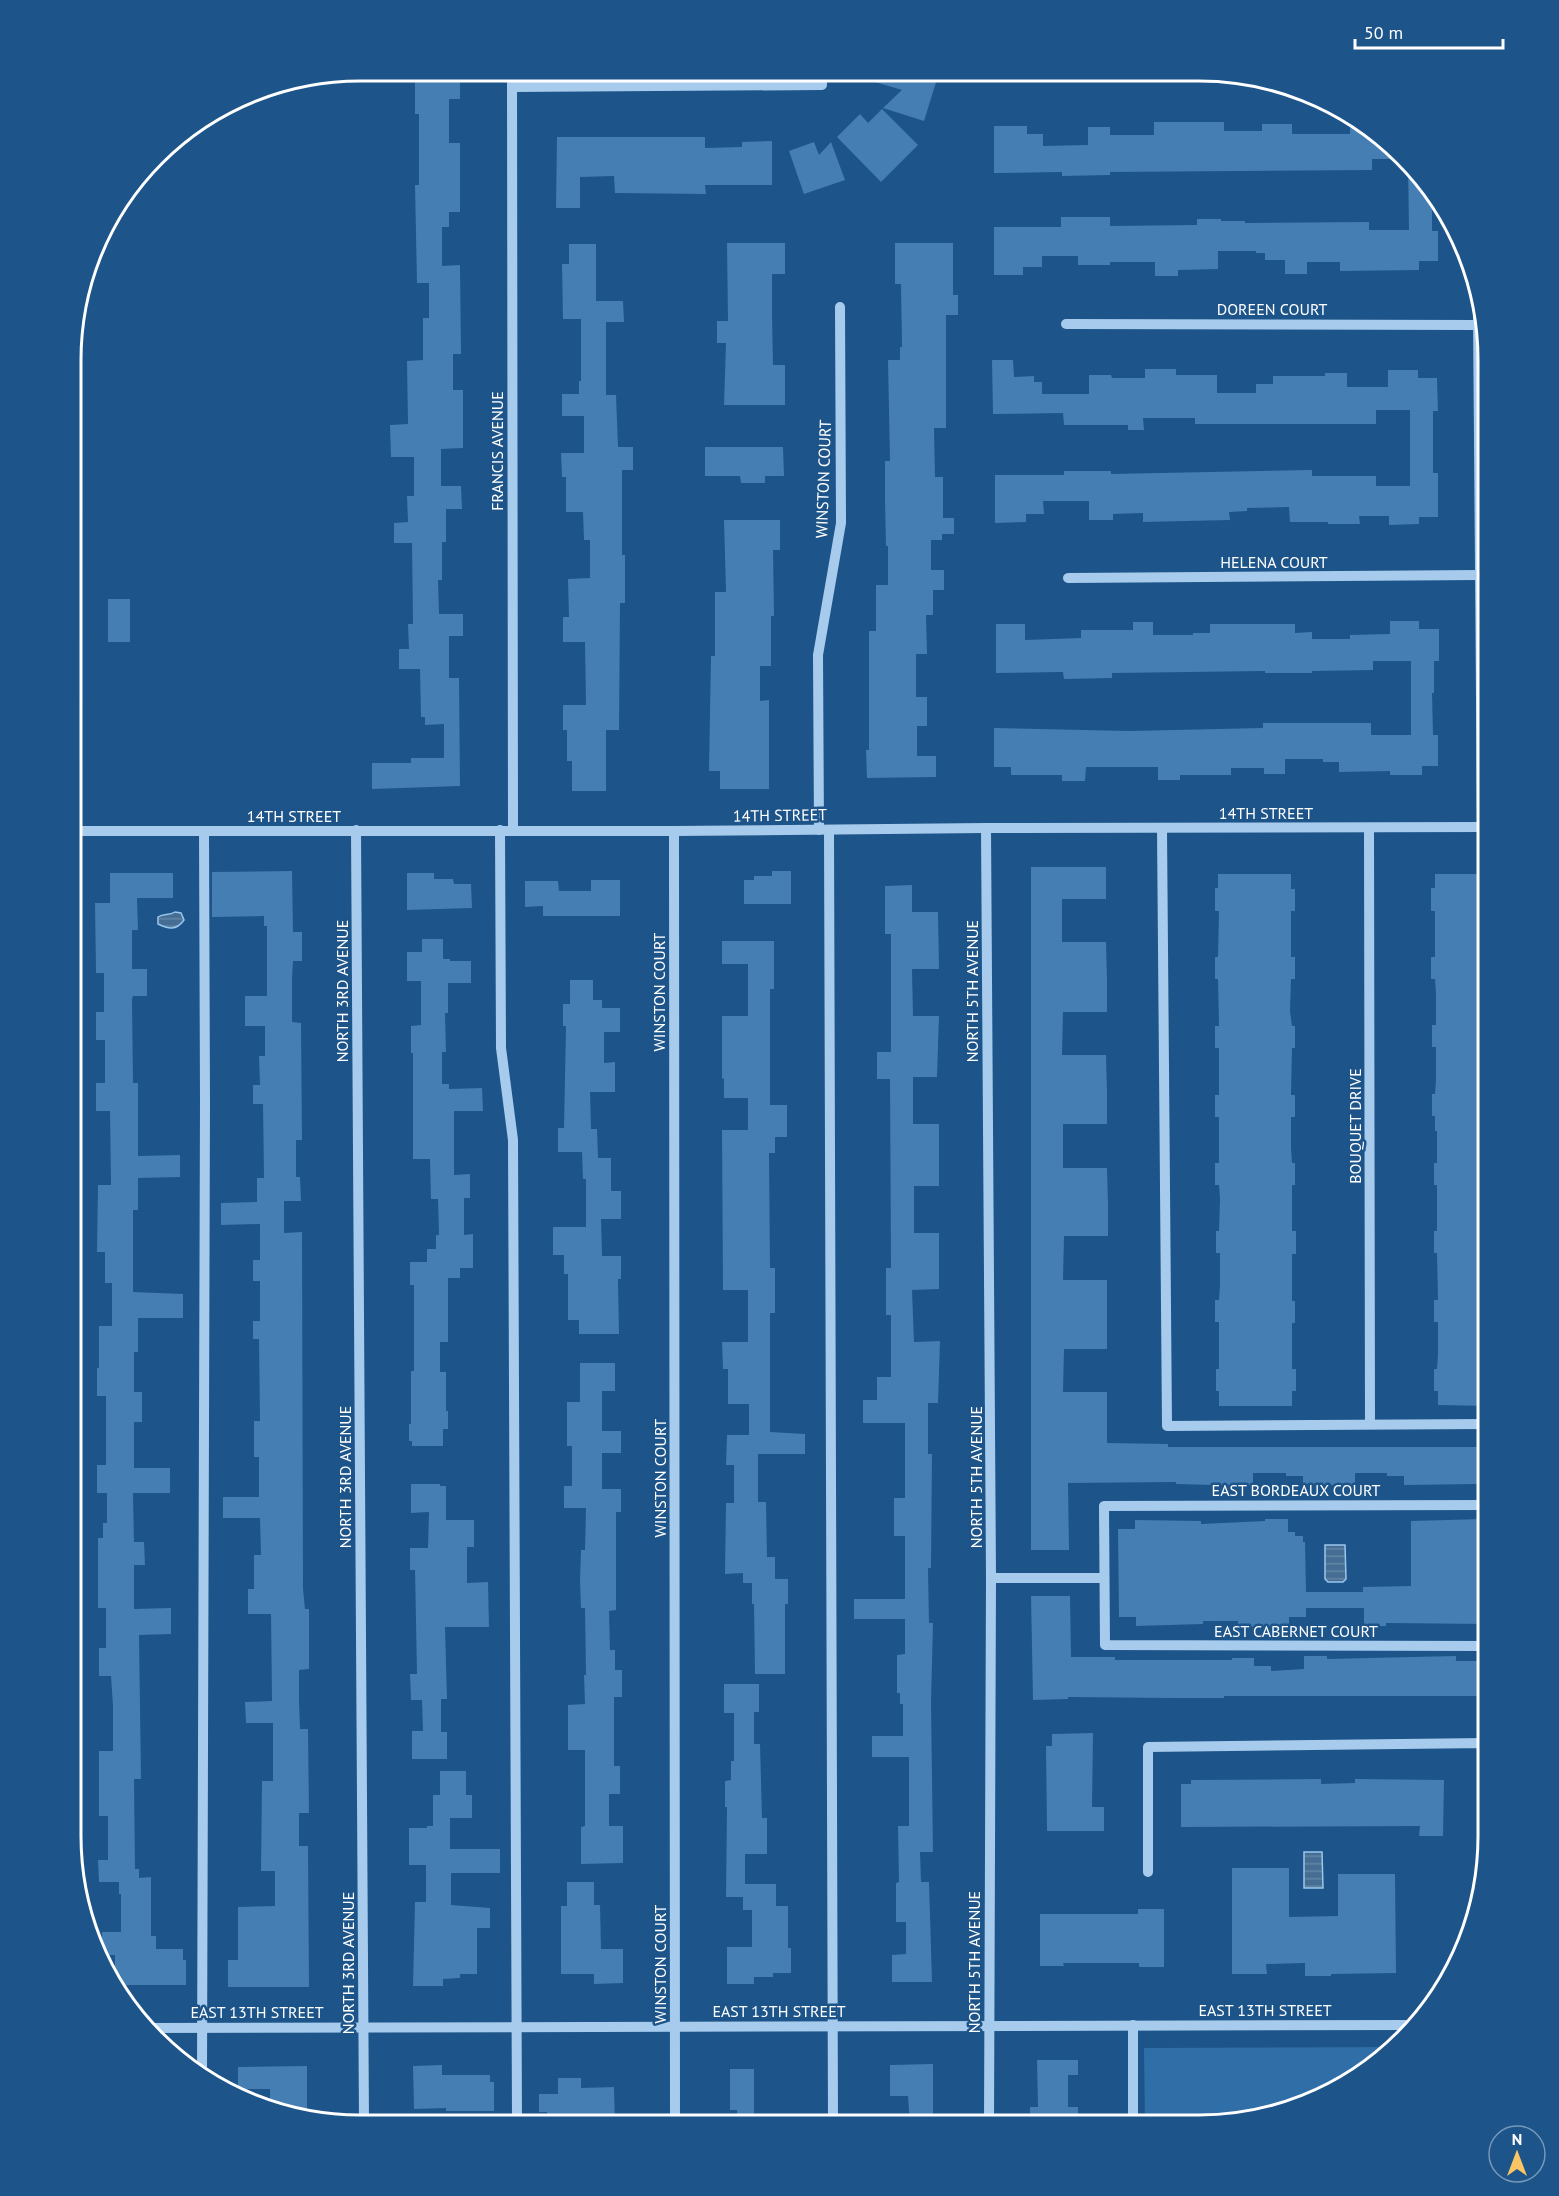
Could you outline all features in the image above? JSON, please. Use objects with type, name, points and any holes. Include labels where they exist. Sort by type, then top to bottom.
[{"type":"street","name":"FRANCIS AVENUE","points":[[512,81],[513,830]]},
{"type":"street","points":[[512,87],[822,85],[822,81]]},
{"type":"street","name":"WINSTON COURT","points":[[833,2115],[824,830],[818,654],[841,523],[840,307]]},
{"type":"street","name":"DOREEN COURT","points":[[1066,324],[1476,325]]},
{"type":"street","name":"HELENA COURT","points":[[1068,578],[1478,575]]},
{"type":"street","name":"14TH STREET","points":[[81,831],[1478,827]]},
{"type":"street","name":"NORTH 5TH AVENUE","points":[[986,828],[992,1578],[989,2115]]},
{"type":"street","name":"BOUQUET DRIVE","points":[[1369,828],[1370,1424]]},
{"type":"street","points":[[1162,829],[1167,1425],[1478,1424]]},
{"type":"street","name":"NORTH 3RD AVENUE","points":[[356,830],[364,2115]]},
{"type":"street","points":[[500,830],[501,1048],[513,1140],[517,2115]]},
{"type":"street","points":[[202,2066],[206,1100],[204,831]]},
{"type":"street","name":"WINSTON COURT","points":[[674,831],[675,2115]]},
{"type":"street","name":"EAST BORDEAUX COURT","points":[[1104,1578],[1104,1506],[1478,1505]]},
{"type":"street","points":[[992,1578],[1104,1578]]},
{"type":"street","name":"EAST CABERNET COURT","points":[[1104,1578],[1105,1645],[1478,1646]]},
{"type":"street","points":[[1149,1872],[1148,1747],[1478,1743]]},
{"type":"street","points":[[1133,2025],[1133,2115]]},
{"type":"street","name":"EAST 13TH STREET","points":[[158,2028],[1404,2025]]},
{"type":"shaded area","points":[[175,912],[181,913],[184,920],[178,926],[169,928],[158,924],[158,917]]},
{"type":"shaded area","points":[[1325,1545],[1345,1545],[1346,1579],[1343,1582],[1328,1582],[1325,1579]]},
{"type":"shaded area","points":[[1304,1852],[1322,1852],[1323,1888],[1304,1888]]},
{"type":"shaded area","points":[[1382,2047],[1338,2078],[1306,2094],[1253,2110],[1199,2115],[1145,2115],[1144,2048]]},
{"type":"building","points":[[415,81],[460,81],[460,99],[449,99],[449,143],[460,143],[460,212],[449,212],[449,227],[442,227],[442,266],[460,265],[461,354],[453,354],[453,390],[463,390],[463,448],[441,449],[441,486],[461,486],[462,509],[446,509],[446,542],[442,542],[442,580],[438,580],[439,614],[463,614],[463,636],[449,636],[449,678],[459,678],[460,786],[372,789],[372,763],[411,763],[411,758],[444,758],[444,724],[425,725],[425,717],[421,717],[420,669],[399,669],[399,649],[409,649],[408,624],[413,624],[412,543],[394,543],[394,523],[408,522],[407,496],[414,496],[414,457],[391,457],[390,425],[408,424],[407,361],[423,360],[423,318],[429,318],[429,283],[417,283],[415,185],[419,185],[419,114],[415,114]]},
{"type":"building","points":[[872,81],[936,81],[924,121],[883,108],[902,90]]},
{"type":"building","points":[[882,109],[918,145],[881,182],[837,137],[860,114],[868,123]]},
{"type":"building","points":[[1154,122],[1224,122],[1224,131],[1262,131],[1262,124],[1292,124],[1292,134],[1350,134],[1350,126],[1392,159],[1372,159],[1372,170],[1110,172],[1110,175],[1062,176],[1062,172],[994,173],[994,126],[1027,126],[1027,134],[1043,134],[1043,146],[1088,145],[1088,127],[1110,127],[1110,135],[1154,135]]},
{"type":"building","points":[[557,137],[705,137],[705,148],[742,147],[742,142],[772,141],[772,185],[705,185],[706,194],[615,193],[614,176],[580,177],[580,208],[556,208]]},
{"type":"building","points":[[814,142],[819,155],[831,142],[845,180],[804,194],[789,151]]},
{"type":"building","points":[[1408,175],[1432,207],[1432,231],[1438,231],[1438,261],[1419,261],[1419,270],[1340,271],[1340,262],[1307,262],[1307,274],[1285,274],[1285,260],[1265,260],[1265,253],[1218,251],[1218,269],[1178,270],[1178,276],[1155,276],[1155,262],[1078,265],[1078,256],[1042,256],[1042,267],[1023,267],[1023,275],[994,275],[994,227],[1061,227],[1061,217],[1110,217],[1110,226],[1197,225],[1197,219],[1221,219],[1221,221],[1245,221],[1245,223],[1369,222],[1369,230],[1409,230]]},
{"type":"building","points":[[727,243],[785,243],[785,274],[772,274],[772,315],[773,365],[785,365],[785,405],[724,405],[726,343],[717,343],[717,321],[728,321]]},
{"type":"building","points":[[895,243],[953,243],[953,295],[958,295],[958,315],[946,315],[946,428],[934,428],[935,477],[943,477],[943,518],[954,518],[954,534],[942,534],[942,540],[931,540],[931,570],[944,570],[944,590],[933,590],[933,615],[926,615],[927,654],[916,654],[916,697],[927,697],[927,726],[917,726],[917,756],[936,756],[936,777],[867,778],[869,631],[876,631],[876,585],[888,585],[885,461],[890,461],[888,360],[900,360],[900,347],[902,347],[901,284],[895,284]]},
{"type":"building","points":[[569,244],[596,244],[596,301],[623,301],[624,322],[606,322],[606,395],[616,395],[618,447],[633,447],[633,470],[622,470],[622,555],[625,555],[625,603],[620,603],[619,730],[606,730],[606,791],[572,791],[572,761],[567,761],[567,730],[563,730],[563,705],[586,705],[585,642],[563,642],[563,617],[569,617],[568,579],[590,578],[590,540],[584,540],[583,512],[566,512],[566,477],[562,477],[561,453],[584,453],[584,416],[562,416],[562,394],[579,394],[579,381],[581,381],[581,319],[563,319],[562,264],[569,264]]},
{"type":"building","points":[[992,360],[1013,360],[1014,377],[1034,376],[1034,382],[1042,382],[1042,394],[1089,394],[1089,375],[1145,378],[1145,369],[1176,369],[1176,375],[1217,375],[1217,393],[1256,393],[1256,384],[1273,384],[1273,376],[1325,376],[1325,373],[1347,373],[1347,387],[1388,387],[1388,370],[1418,370],[1418,378],[1437,378],[1438,411],[1433,411],[1433,473],[1438,473],[1438,517],[1419,517],[1419,524],[1389,525],[1389,516],[1359,516],[1360,524],[1290,522],[1289,507],[1247,508],[1247,511],[1229,512],[1230,520],[1143,522],[1143,513],[1113,514],[1113,520],[1089,520],[1089,501],[1043,501],[1044,514],[1026,514],[1026,522],[995,523],[995,475],[1064,475],[1064,471],[1111,471],[1111,474],[1312,470],[1312,476],[1376,476],[1376,486],[1410,486],[1410,410],[1376,410],[1376,424],[1195,424],[1195,418],[1143,418],[1144,430],[1128,430],[1128,425],[1064,425],[1063,413],[993,414]]},
{"type":"building","points":[[705,447],[783,447],[784,476],[765,476],[765,483],[741,483],[740,476],[705,476]]},
{"type":"building","points":[[724,520],[780,520],[780,550],[773,550],[774,616],[771,616],[771,666],[760,666],[760,701],[769,700],[769,789],[720,789],[720,771],[709,771],[711,656],[715,656],[715,592],[726,592]]},
{"type":"building","points":[[108,599],[130,599],[130,642],[108,642]]},
{"type":"building","points":[[1390,621],[1419,621],[1419,629],[1439,629],[1439,661],[1434,661],[1434,693],[1432,693],[1433,735],[1438,735],[1438,766],[1422,766],[1422,775],[1390,775],[1390,771],[1339,772],[1339,762],[1323,762],[1323,759],[1285,759],[1285,774],[1264,774],[1264,768],[1231,768],[1231,775],[1180,775],[1180,780],[1158,780],[1158,767],[1086,767],[1085,781],[1062,781],[1062,775],[1011,775],[1011,767],[994,767],[994,728],[1129,731],[1263,728],[1263,723],[1371,723],[1371,735],[1411,735],[1411,661],[1373,661],[1373,670],[1312,671],[1312,673],[1265,673],[1265,671],[1112,673],[1112,678],[1064,679],[1063,672],[996,673],[996,624],[1025,624],[1025,640],[1081,638],[1081,630],[1133,630],[1133,622],[1153,622],[1153,635],[1210,633],[1210,624],[1295,624],[1295,633],[1312,632],[1312,639],[1350,639],[1350,635],[1390,634]]},
{"type":"building","points":[[1031,867],[1106,867],[1106,899],[1062,899],[1062,942],[1106,942],[1107,980],[1107,1012],[1063,1012],[1062,1055],[1106,1055],[1107,1124],[1063,1124],[1063,1168],[1107,1168],[1108,1204],[1108,1236],[1064,1236],[1063,1280],[1107,1280],[1107,1349],[1064,1349],[1063,1392],[1107,1392],[1107,1443],[1168,1444],[1168,1447],[1478,1447],[1477,1484],[1404,1485],[1404,1476],[1387,1476],[1387,1473],[1355,1473],[1355,1486],[1303,1484],[1303,1476],[1286,1476],[1286,1473],[1253,1473],[1253,1486],[1176,1484],[1176,1482],[1068,1483],[1069,1550],[1031,1550]]},
{"type":"building","points":[[292,871],[293,932],[302,932],[302,961],[293,961],[292,980],[292,1022],[301,1023],[302,1140],[296,1140],[296,1177],[300,1177],[301,1201],[284,1201],[284,1233],[302,1232],[303,1589],[305,1609],[309,1609],[309,1669],[299,1670],[299,1701],[300,1729],[308,1729],[309,1813],[299,1813],[299,1846],[308,1846],[309,1987],[228,1987],[228,1960],[238,1960],[238,1907],[275,1906],[275,1871],[261,1871],[262,1781],[273,1781],[273,1723],[246,1723],[245,1702],[272,1701],[271,1614],[248,1614],[248,1589],[254,1589],[254,1555],[261,1555],[260,1518],[223,1518],[223,1497],[259,1497],[259,1457],[254,1457],[254,1421],[260,1421],[259,1339],[253,1339],[253,1321],[260,1321],[260,1281],[253,1281],[253,1260],[260,1260],[260,1224],[221,1225],[221,1203],[257,1202],[257,1178],[264,1178],[263,1104],[253,1104],[253,1085],[260,1085],[259,1056],[265,1056],[265,1026],[245,1026],[245,996],[267,996],[267,926],[264,926],[264,916],[212,917],[212,872]]},
{"type":"building","points":[[772,871],[791,871],[791,904],[744,904],[744,880],[754,880],[754,876],[772,876]]},
{"type":"building","points":[[110,873],[173,873],[173,898],[137,898],[138,930],[132,930],[132,969],[147,969],[147,996],[133,996],[132,999],[133,1083],[138,1083],[138,1156],[180,1155],[180,1177],[138,1178],[138,1210],[133,1210],[133,1292],[183,1294],[183,1318],[138,1318],[138,1352],[134,1352],[134,1392],[142,1392],[142,1422],[134,1422],[134,1468],[170,1468],[170,1493],[133,1493],[134,1542],[144,1542],[145,1565],[134,1565],[134,1609],[171,1608],[171,1634],[139,1635],[141,1779],[134,1779],[135,1869],[139,1869],[139,1878],[151,1877],[151,1936],[156,1936],[156,1949],[183,1949],[183,1960],[186,1960],[186,1985],[124,1985],[115,1969],[115,1955],[108,1955],[102,1943],[102,1932],[121,1932],[119,1882],[99,1882],[98,1860],[108,1860],[108,1816],[99,1816],[99,1751],[113,1751],[113,1706],[111,1676],[99,1676],[99,1648],[106,1648],[106,1608],[98,1608],[98,1538],[103,1538],[103,1523],[107,1523],[107,1493],[97,1493],[97,1465],[106,1465],[106,1396],[97,1396],[97,1368],[99,1368],[99,1326],[112,1326],[112,1283],[105,1283],[105,1252],[97,1252],[98,1185],[111,1185],[110,1111],[96,1111],[96,1083],[105,1083],[105,1040],[96,1040],[96,1012],[104,1012],[104,973],[96,973],[95,903],[110,903]]},
{"type":"building","points":[[407,873],[434,873],[434,879],[453,879],[454,884],[471,884],[472,908],[407,910]]},
{"type":"building","points":[[1218,874],[1291,874],[1291,889],[1295,889],[1295,911],[1291,911],[1291,957],[1295,957],[1295,979],[1291,979],[1290,1011],[1292,1026],[1295,1026],[1291,1095],[1295,1095],[1295,1117],[1291,1117],[1291,1148],[1292,1163],[1295,1163],[1295,1185],[1292,1185],[1292,1231],[1296,1231],[1296,1254],[1292,1254],[1292,1301],[1295,1301],[1295,1323],[1292,1323],[1292,1369],[1296,1369],[1296,1391],[1292,1391],[1292,1406],[1219,1406],[1219,1391],[1216,1391],[1216,1369],[1219,1369],[1219,1322],[1215,1322],[1215,1300],[1219,1300],[1220,1285],[1220,1253],[1216,1253],[1216,1231],[1219,1231],[1220,1199],[1219,1185],[1215,1185],[1215,1163],[1219,1163],[1219,1117],[1215,1117],[1215,1095],[1219,1095],[1219,1048],[1215,1048],[1215,1026],[1219,1026],[1218,979],[1215,979],[1219,911],[1215,911],[1215,888],[1218,888]]},
{"type":"building","points":[[1435,874],[1478,874],[1478,1406],[1438,1405],[1438,1391],[1434,1391],[1434,1369],[1437,1369],[1438,1354],[1438,1322],[1434,1322],[1434,1300],[1438,1300],[1437,1253],[1434,1253],[1434,1231],[1437,1231],[1437,1185],[1434,1185],[1434,1163],[1437,1163],[1437,1131],[1435,1131],[1435,1116],[1432,1116],[1432,1094],[1435,1094],[1436,1080],[1436,1047],[1432,1047],[1432,1025],[1436,1025],[1436,994],[1435,979],[1431,979],[1431,957],[1435,957],[1435,911],[1431,911],[1431,888],[1435,888]]},
{"type":"building","points":[[591,880],[620,880],[620,916],[543,916],[543,906],[525,907],[525,881],[558,881],[559,891],[591,891]]},
{"type":"building","points":[[912,885],[912,912],[938,912],[939,969],[912,969],[913,1016],[939,1016],[937,1077],[913,1077],[913,1124],[939,1124],[939,1186],[914,1186],[914,1233],[939,1233],[939,1289],[912,1290],[914,1342],[940,1341],[938,1403],[928,1403],[928,1454],[932,1454],[931,1568],[928,1568],[929,1623],[933,1623],[931,1703],[933,1852],[920,1852],[921,1882],[929,1882],[932,1982],[892,1982],[892,1955],[906,1954],[906,1922],[896,1922],[896,1883],[899,1882],[898,1826],[909,1826],[909,1757],[872,1757],[872,1736],[903,1736],[903,1704],[900,1704],[900,1693],[897,1693],[897,1655],[905,1654],[905,1619],[854,1619],[854,1599],[905,1599],[905,1536],[894,1536],[894,1498],[905,1498],[905,1423],[863,1423],[863,1400],[877,1400],[877,1377],[891,1377],[891,1315],[886,1315],[886,1268],[891,1268],[890,1079],[877,1079],[877,1052],[891,1052],[891,934],[885,934],[885,886]]},
{"type":"building","points":[[422,939],[443,939],[443,959],[471,961],[471,983],[448,983],[448,1013],[445,1013],[446,1052],[442,1052],[442,1084],[449,1084],[449,1089],[482,1088],[483,1111],[454,1111],[454,1175],[470,1174],[470,1198],[464,1198],[464,1235],[473,1234],[473,1268],[460,1268],[460,1278],[448,1278],[448,1342],[440,1342],[440,1372],[446,1372],[446,1411],[448,1411],[448,1429],[443,1429],[443,1446],[412,1446],[412,1441],[409,1441],[411,1371],[414,1371],[414,1285],[410,1285],[410,1262],[427,1262],[427,1249],[436,1249],[436,1235],[439,1235],[438,1199],[431,1199],[430,1159],[413,1159],[411,1026],[421,1025],[421,981],[407,981],[407,952],[422,952]]},
{"type":"building","points":[[722,941],[774,941],[774,989],[770,989],[770,1105],[787,1105],[787,1137],[775,1137],[775,1153],[769,1153],[770,1268],[775,1268],[775,1313],[770,1313],[770,1432],[805,1434],[805,1454],[758,1454],[758,1502],[766,1502],[767,1557],[775,1557],[775,1579],[788,1579],[788,1604],[785,1604],[785,1674],[755,1674],[752,1583],[743,1583],[743,1573],[725,1574],[726,1503],[734,1503],[734,1465],[726,1465],[727,1435],[749,1435],[749,1404],[728,1404],[728,1369],[723,1369],[722,1342],[748,1342],[748,1290],[723,1290],[722,1130],[748,1130],[748,1098],[724,1098],[722,1016],[748,1016],[748,964],[722,964]]},
{"type":"building","points":[[570,980],[593,980],[593,1000],[602,1000],[602,1008],[620,1008],[620,1032],[604,1032],[604,1063],[615,1062],[615,1092],[590,1092],[591,1129],[597,1129],[598,1158],[611,1158],[611,1191],[621,1191],[621,1219],[601,1219],[602,1256],[621,1256],[621,1279],[618,1279],[619,1334],[579,1334],[579,1320],[568,1320],[568,1274],[564,1274],[564,1255],[553,1255],[553,1227],[586,1227],[586,1179],[583,1179],[582,1152],[558,1152],[558,1128],[564,1128],[566,1026],[563,1026],[563,1004],[570,1004]]},
{"type":"building","points":[[580,1363],[615,1363],[615,1391],[602,1391],[602,1431],[621,1431],[621,1453],[602,1453],[602,1489],[621,1489],[621,1512],[616,1512],[616,1610],[609,1611],[610,1650],[615,1650],[615,1670],[622,1670],[622,1697],[614,1697],[614,1766],[620,1766],[620,1794],[609,1794],[609,1826],[623,1826],[623,1863],[581,1864],[581,1827],[585,1826],[585,1750],[568,1750],[568,1705],[585,1704],[584,1675],[586,1675],[585,1608],[581,1608],[580,1581],[581,1550],[585,1550],[586,1508],[564,1508],[564,1486],[572,1486],[572,1446],[567,1446],[567,1402],[580,1402]]},
{"type":"building","points":[[411,1484],[446,1486],[446,1520],[474,1520],[474,1547],[467,1547],[467,1583],[488,1582],[489,1627],[445,1627],[447,1699],[441,1699],[441,1732],[447,1732],[447,1759],[412,1759],[412,1731],[423,1731],[422,1700],[411,1700],[410,1674],[417,1674],[415,1570],[410,1570],[410,1548],[428,1548],[429,1512],[411,1513]]},
{"type":"building","points":[[1265,1519],[1288,1519],[1288,1532],[1295,1532],[1295,1536],[1303,1536],[1306,1592],[1363,1592],[1363,1587],[1411,1586],[1411,1521],[1478,1519],[1478,1624],[1386,1623],[1386,1626],[1364,1626],[1364,1608],[1306,1608],[1306,1617],[1289,1617],[1289,1625],[1261,1627],[1238,1627],[1238,1621],[1136,1626],[1136,1617],[1119,1617],[1118,1529],[1135,1529],[1135,1520],[1201,1521],[1201,1524],[1265,1521]]},
{"type":"building","points":[[1031,1596],[1070,1596],[1071,1657],[1115,1657],[1115,1660],[1254,1658],[1254,1666],[1271,1666],[1271,1671],[1304,1669],[1304,1656],[1327,1656],[1327,1659],[1456,1656],[1456,1661],[1478,1661],[1478,1696],[1068,1697],[1068,1699],[1033,1700]]},
{"type":"building","points":[[724,1684],[759,1684],[759,1712],[754,1712],[754,1744],[760,1744],[762,1818],[767,1818],[767,1854],[745,1854],[745,1884],[776,1884],[776,1906],[788,1906],[788,1948],[791,1948],[791,1973],[773,1973],[773,1977],[754,1977],[754,1984],[727,1984],[727,1947],[752,1947],[752,1910],[743,1910],[743,1897],[726,1897],[725,1781],[731,1780],[731,1761],[734,1761],[734,1713],[724,1713]]},
{"type":"building","points":[[1093,1733],[1092,1807],[1104,1807],[1104,1831],[1047,1831],[1046,1746],[1052,1746],[1052,1734]]},
{"type":"building","points":[[440,1771],[466,1771],[466,1795],[472,1795],[472,1818],[450,1818],[450,1849],[500,1849],[500,1873],[451,1873],[451,1905],[490,1908],[490,1928],[477,1928],[477,1974],[460,1974],[460,1978],[443,1979],[443,1986],[413,1986],[415,1902],[426,1902],[426,1865],[409,1865],[409,1828],[433,1826],[433,1795],[440,1795]]},
{"type":"building","points":[[1321,1779],[1321,1784],[1355,1783],[1355,1779],[1444,1780],[1443,1836],[1419,1836],[1420,1826],[1181,1827],[1181,1784],[1191,1784],[1191,1780]]},
{"type":"building","points":[[1232,1868],[1289,1868],[1289,1917],[1338,1916],[1338,1874],[1395,1874],[1396,1973],[1305,1976],[1305,1963],[1266,1964],[1267,1974],[1232,1974]]},
{"type":"building","points":[[567,1882],[594,1882],[594,1905],[600,1905],[601,1949],[623,1949],[623,1983],[594,1984],[594,1974],[561,1974],[561,1906],[567,1906]]},
{"type":"building","points":[[1138,1909],[1164,1909],[1164,1967],[1139,1967],[1139,1963],[1063,1963],[1064,1966],[1040,1966],[1040,1914],[1138,1914]]},
{"type":"building","points":[[1037,2060],[1078,2060],[1078,2075],[1068,2075],[1068,2107],[1078,2107],[1078,2115],[1030,2115],[1030,2107],[1038,2107]]},
{"type":"building","points":[[933,2064],[933,2115],[909,2115],[908,2096],[890,2096],[890,2065]]},
{"type":"building","points":[[442,2065],[442,2075],[490,2075],[490,2082],[494,2082],[494,2111],[414,2109],[413,2066]]},
{"type":"building","points":[[307,2066],[307,2110],[270,2100],[270,2089],[243,2089],[238,2086],[238,2067]]},
{"type":"building","points":[[730,2069],[754,2069],[754,2115],[737,2115],[737,2110],[730,2110]]},
{"type":"building","points":[[558,2078],[581,2078],[581,2088],[614,2087],[615,2115],[547,2115],[547,2112],[539,2112],[539,2094],[558,2094]]}]
